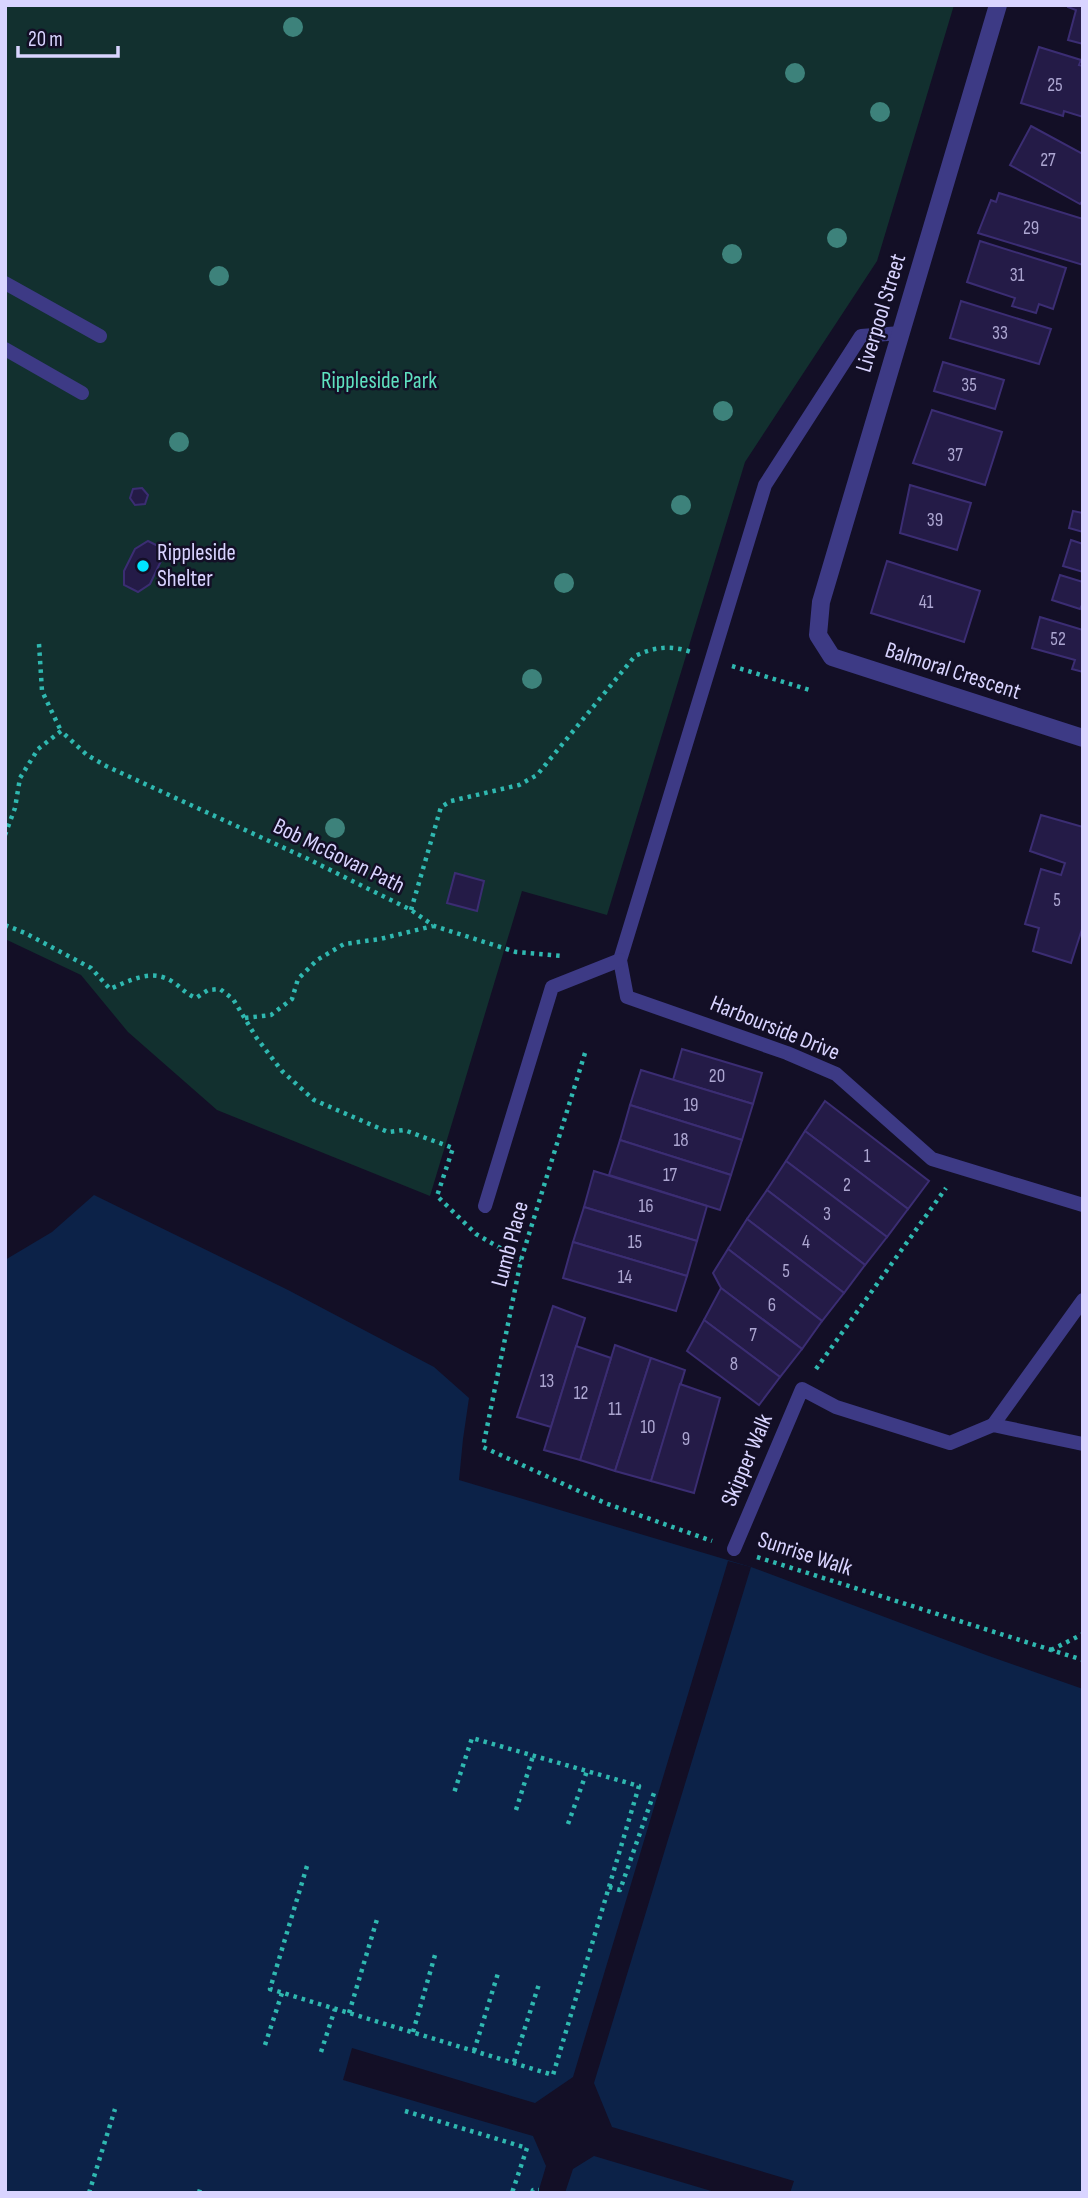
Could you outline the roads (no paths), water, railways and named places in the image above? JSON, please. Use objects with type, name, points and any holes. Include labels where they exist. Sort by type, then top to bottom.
[{"type":"street","name":"Liverpool Street","points":[[818,635],[821,602],[998,5]]},
{"type":"street","name":"Balmoral Crescent","points":[[818,635],[832,657],[1083,738]]},
{"type":"lane","points":[[5,283],[100,336]]},
{"type":"lane","points":[[485,1206],[552,987],[620,960],[765,485],[861,336],[901,332]]},
{"type":"lane","points":[[5,349],[82,393]]},
{"type":"lane","name":"Harbourside Drive","points":[[620,960],[627,997],[787,1053],[836,1074],[932,1159],[1083,1205]]},
{"type":"lane","points":[[1083,1300],[993,1425],[1083,1444]]},
{"type":"lane","name":"Skipper Walk","points":[[734,1549],[802,1389],[836,1407],[950,1443],[993,1425]]},
{"type":"water","points":[[94,1195],[288,1290],[434,1367],[469,1398],[459,1480],[751,1567],[1083,1689],[1083,2193],[5,2193],[5,1260],[52,1232]]},
{"type":"place","name":"Rippleside Shelter","points":[[143,566]]},
{"type":"park label","name":"Rippleside Park","points":[[379,381]]}]
